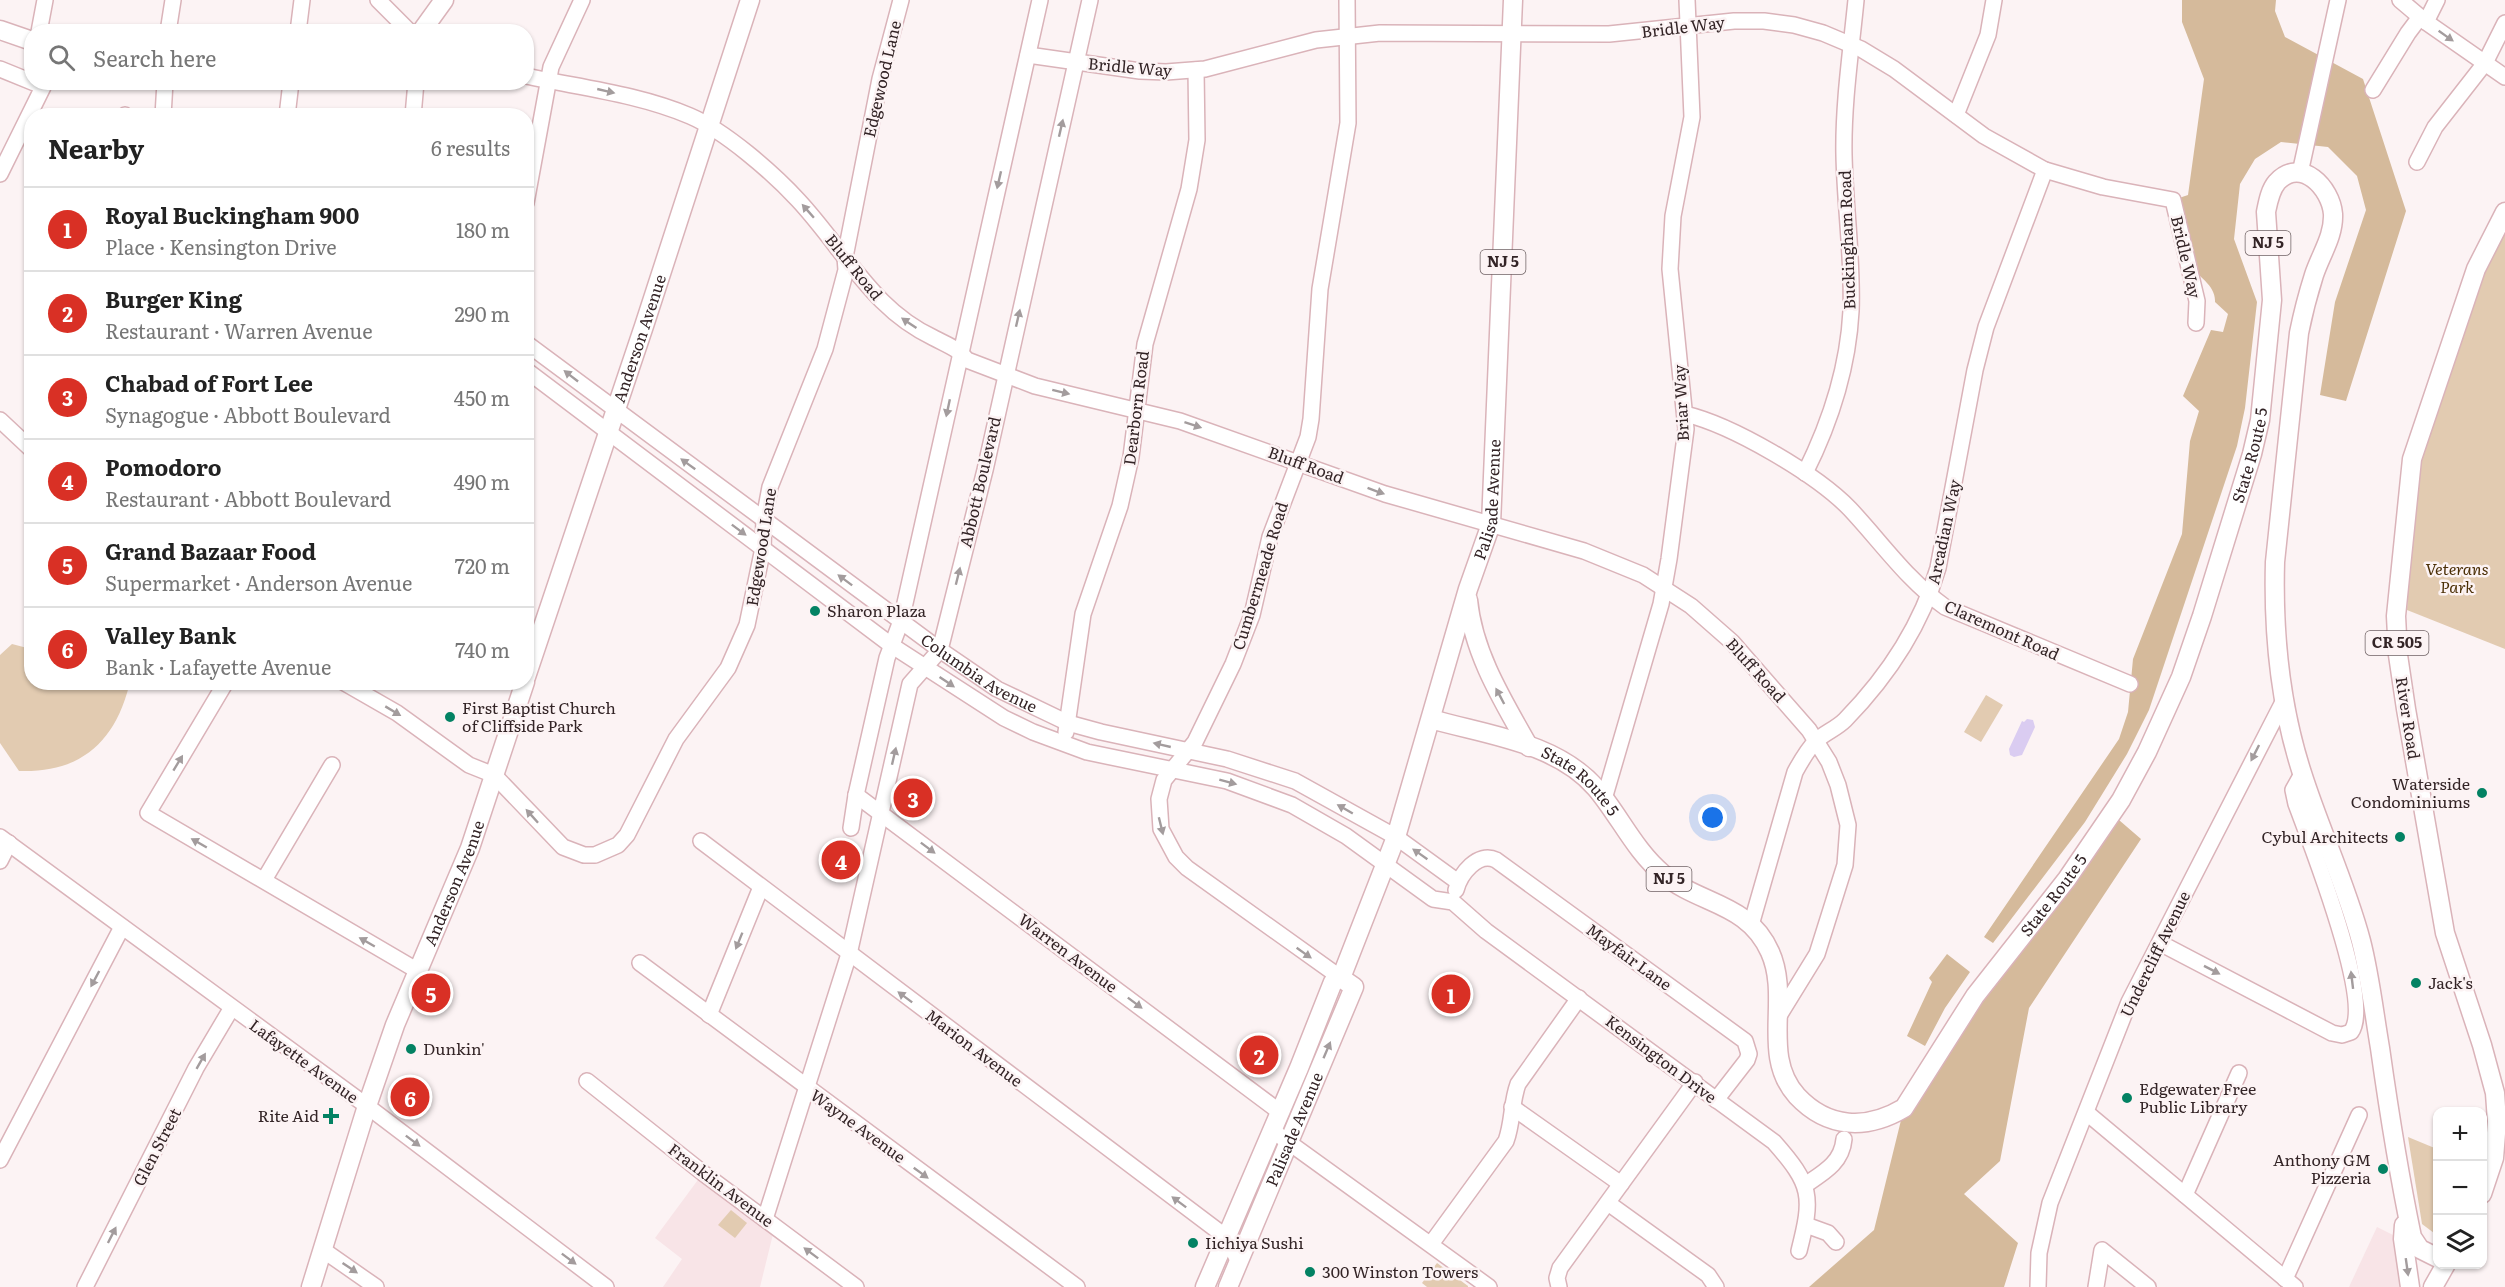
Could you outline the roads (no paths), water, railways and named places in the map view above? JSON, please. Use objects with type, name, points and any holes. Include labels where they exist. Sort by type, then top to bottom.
[{"type":"main road","points":[[427,24],[444,0]]},
{"type":"main road","name":"Anderson Avenue","points":[[534,653],[616,411],[750,0]]},
{"type":"main road","name":"Palisade Avenue","points":[[1205,1287],[1273,1131],[1333,982],[1341,978],[1396,837],[1468,589],[1491,524],[1513,0]]},
{"type":"main road","points":[[0,30],[24,38]]},
{"type":"main road","name":"State Route 5","points":[[1431,719],[1529,747],[1566,763],[1581,774],[1604,799],[1649,860],[1663,874],[1678,885],[1730,909],[1751,925],[1770,952],[1776,967],[1779,985],[1778,1054],[1782,1069],[1796,1095],[1810,1108],[1825,1116],[1855,1124],[1880,1120],[1904,1108],[1975,996],[2067,879],[2121,800],[2147,752],[2181,676],[2252,454],[2265,385],[2272,300],[2266,212],[2268,200],[2275,184],[2291,174],[2300,173],[2316,179],[2330,198],[2333,224],[2315,272],[2299,333],[2284,470],[2274,597],[2283,702],[2302,774],[2355,920],[2365,957],[2412,1237],[2420,1249],[2433,1256]]},
{"type":"main road","name":"River Road","points":[[2487,1179],[2494,1158],[2497,1121],[2495,1093],[2482,1045],[2445,933],[2406,709],[2398,655],[2396,616],[2412,459],[2476,269],[2505,212]]},
{"type":"main road","name":"NJ 5","points":[[1468,589],[1469,615],[1474,634],[1497,691],[1529,747]]},
{"type":"main road","name":"Anderson Avenue","points":[[311,1287],[367,1106],[395,1025],[470,848],[522,690]]},
{"type":"main road","name":"Palisade Avenue","points":[[1228,1287],[1354,987],[1341,978]]},
{"type":"main road","points":[[2405,1206],[2403,1239],[2410,1287]]},
{"type":"main road","points":[[2433,1287],[2443,1269]]},
{"type":"street","points":[[40,24],[45,0]]},
{"type":"street","points":[[169,24],[173,0]]},
{"type":"street","points":[[299,24],[302,0]]},
{"type":"street","points":[[378,0],[402,24]]},
{"type":"street","points":[[534,159],[551,67],[582,0]]},
{"type":"street","name":"Edgewood Lane","points":[[494,775],[547,833],[563,847],[584,855],[607,851],[627,835],[676,739],[728,668],[739,647],[755,597],[770,487],[825,349],[846,270],[845,257],[880,79],[901,0]]},
{"type":"street","points":[[851,828],[856,795],[891,645],[901,621],[1040,0]]},
{"type":"street","name":"Abbott Boulevard","points":[[765,1219],[849,954],[910,684],[940,650],[985,470],[1090,0]]},
{"type":"street","name":"Cumbermeade Road","points":[[1341,978],[1187,868],[1176,857],[1164,836],[1158,813],[1164,780],[1195,741],[1245,633],[1270,537],[1298,463],[1311,420],[1320,289],[1348,123],[1347,0]]},
{"type":"street","name":"Briar Way","points":[[1604,799],[1664,588],[1684,448],[1685,414],[1670,268],[1671,242],[1692,117],[1687,0]]},
{"type":"street","name":"Buckingham Road","points":[[1805,472],[1824,436],[1834,407],[1849,341],[1851,287],[1844,156],[1856,0]]},
{"type":"street","points":[[1956,115],[1988,35],[1994,0]]},
{"type":"street","points":[[2300,173],[2338,0]]},
{"type":"street","points":[[2400,0],[2505,77]]},
{"type":"street","points":[[2373,90],[2408,33],[2423,19],[2437,0]]},
{"type":"street","name":"Bridle Way","points":[[1028,55],[1140,71],[1196,70],[1316,40],[1380,33],[1609,34],[1734,21],[1764,21],[1794,25],[1852,44],[1894,69],[1984,136],[2045,170],[2103,187],[2173,200],[2198,301],[2196,323]]},
{"type":"street","points":[[2417,162],[2435,127],[2485,63],[2505,23]]},
{"type":"street","points":[[0,69],[24,79]]},
{"type":"street","name":"Dearborn Road","points":[[1063,744],[1068,723],[1077,640],[1083,614],[1120,506],[1128,475],[1150,317],[1189,189],[1194,164],[1197,140],[1196,70]]},
{"type":"street","name":"Bluff Road","points":[[534,78],[633,97],[691,116],[709,126],[780,181],[821,226],[884,304],[908,323],[960,351],[967,360],[1055,391],[1190,424],[1385,494],[1584,550],[1614,562],[1664,588],[1691,606],[1732,642],[1816,740],[1838,785],[1848,825],[1849,842],[1845,865],[1818,954],[1777,1019]]},
{"type":"street","points":[[26,108],[34,90]]},
{"type":"street","points":[[163,108],[165,90]]},
{"type":"street","points":[[288,108],[290,90]]},
{"type":"street","points":[[414,108],[415,90]]},
{"type":"street","points":[[0,174],[24,114]]},
{"type":"street","name":"Arcadian Way","points":[[1751,925],[1795,772],[1803,756],[1816,740],[1836,729],[1885,673],[1898,656],[1930,597],[1938,568],[1975,370],[1986,327],[2045,170]]},
{"type":"street","name":"Columbia Avenue","points":[[534,349],[940,650],[997,689],[1068,723],[1227,759],[1295,781],[1396,837]]},
{"type":"street","name":"Columbia Avenue","points":[[534,376],[891,645],[1004,718],[1087,752],[1227,781],[1292,805],[1323,822],[1385,864]]},
{"type":"street","name":"Claremont Road","points":[[1685,414],[1708,420],[1805,472],[1848,508],[1930,597],[1954,612],[2130,684]]},
{"type":"street","points":[[0,420],[24,442]]},
{"type":"street","points":[[221,690],[148,813],[418,971]]},
{"type":"street","points":[[357,690],[397,713],[469,765],[494,775]]},
{"type":"street","name":"Undercliff Avenue","points":[[2038,1287],[2039,1253],[2048,1211],[2130,1002],[2283,702]]},
{"type":"street","points":[[264,880],[332,765]]},
{"type":"street","points":[[2160,943],[2332,1034],[2347,1034],[2354,1028],[2357,1018],[2350,968],[2341,932],[2293,790],[2302,774]]},
{"type":"street","name":"Warren Avenue","points":[[856,795],[1280,1112]]},
{"type":"street","points":[[1396,837],[1458,882],[1453,902]]},
{"type":"street","points":[[0,861],[4,840]]},
{"type":"street","name":"Lafayette Avenue","points":[[4,840],[231,1009],[367,1106],[606,1287]]},
{"type":"street","name":"Marion Avenue","points":[[701,841],[1226,1237],[1239,1262]]},
{"type":"street","name":"Mayfair Lane","points":[[1458,882],[1475,861],[1482,857],[1496,860],[1745,1041],[1749,1054],[1747,1060],[1716,1100]]},
{"type":"street","name":"Kensington Drive","points":[[1385,864],[1436,901],[1453,902],[1485,931],[1774,1142],[1796,1167],[1805,1185],[1808,1199],[1806,1225],[1799,1251]]},
{"type":"street","points":[[709,1015],[760,887]]},
{"type":"street","points":[[0,1160],[122,927]]},
{"type":"street","name":"Wayne Avenue","points":[[640,963],[1077,1287]]},
{"type":"street","points":[[1431,1244],[1506,1140],[1510,1130],[1512,1107],[1518,1084],[1579,998]]},
{"type":"street","name":"Glen Street","points":[[86,1287],[196,1068],[231,1009]]},
{"type":"street","points":[[2185,1195],[2239,1073]]},
{"type":"street","name":"Franklin Avenue","points":[[587,1081],[856,1287]]},
{"type":"street","points":[[1559,1287],[1557,1278],[1560,1268],[1695,1083]]},
{"type":"street","points":[[1512,1107],[1621,1184]]},
{"type":"street","points":[[2087,1113],[2290,1283],[2359,1115]]},
{"type":"street","points":[[1273,1131],[1489,1287]]},
{"type":"street","points":[[1805,1185],[1827,1171],[1836,1161],[1842,1150],[1844,1139]]},
{"type":"street","points":[[1608,1203],[1708,1275],[1716,1287]]},
{"type":"street","points":[[1806,1225],[1828,1233],[1836,1242]]},
{"type":"street","points":[[323,1250],[376,1287]]},
{"type":"street","points":[[2096,1287],[2102,1250],[2148,1287]]},
{"type":"place","name":"Sharon Plaza","points":[[815,611]]},
{"type":"place","name":"First Baptist Church of Cliffside Park","points":[[450,717]]},
{"type":"place","name":"Waterside Condominiums","points":[[2482,793]]},
{"type":"place","name":"Chabad of Fort Lee","points":[[913,798]]},
{"type":"place","name":"Cybul Architects","points":[[2400,837]]},
{"type":"place","name":"Pomodoro","points":[[841,860]]},
{"type":"place","name":"Jack's","points":[[2416,983]]},
{"type":"place","name":"Grand Bazaar Food","points":[[431,993]]},
{"type":"place","name":"Royal Buckingham 900","points":[[1451,994]]},
{"type":"place","name":"Dunkin'","points":[[411,1049]]},
{"type":"place","name":"Burger King","points":[[1259,1055]]},
{"type":"place","name":"Valley Bank","points":[[410,1097]]},
{"type":"place","name":"Edgewater Free Public Library","points":[[2127,1098]]},
{"type":"place","name":"Rite Aid","points":[[331,1116]]},
{"type":"place","name":"Anthony GM Pizzeria","points":[[2383,1169]]},
{"type":"place","name":"Iichiya Sushi","points":[[1193,1243]]},
{"type":"place","name":"300 Winston Towers","points":[[1310,1272]]},
{"type":"park label","name":"Veterans Park","points":[[2457,578]]}]
